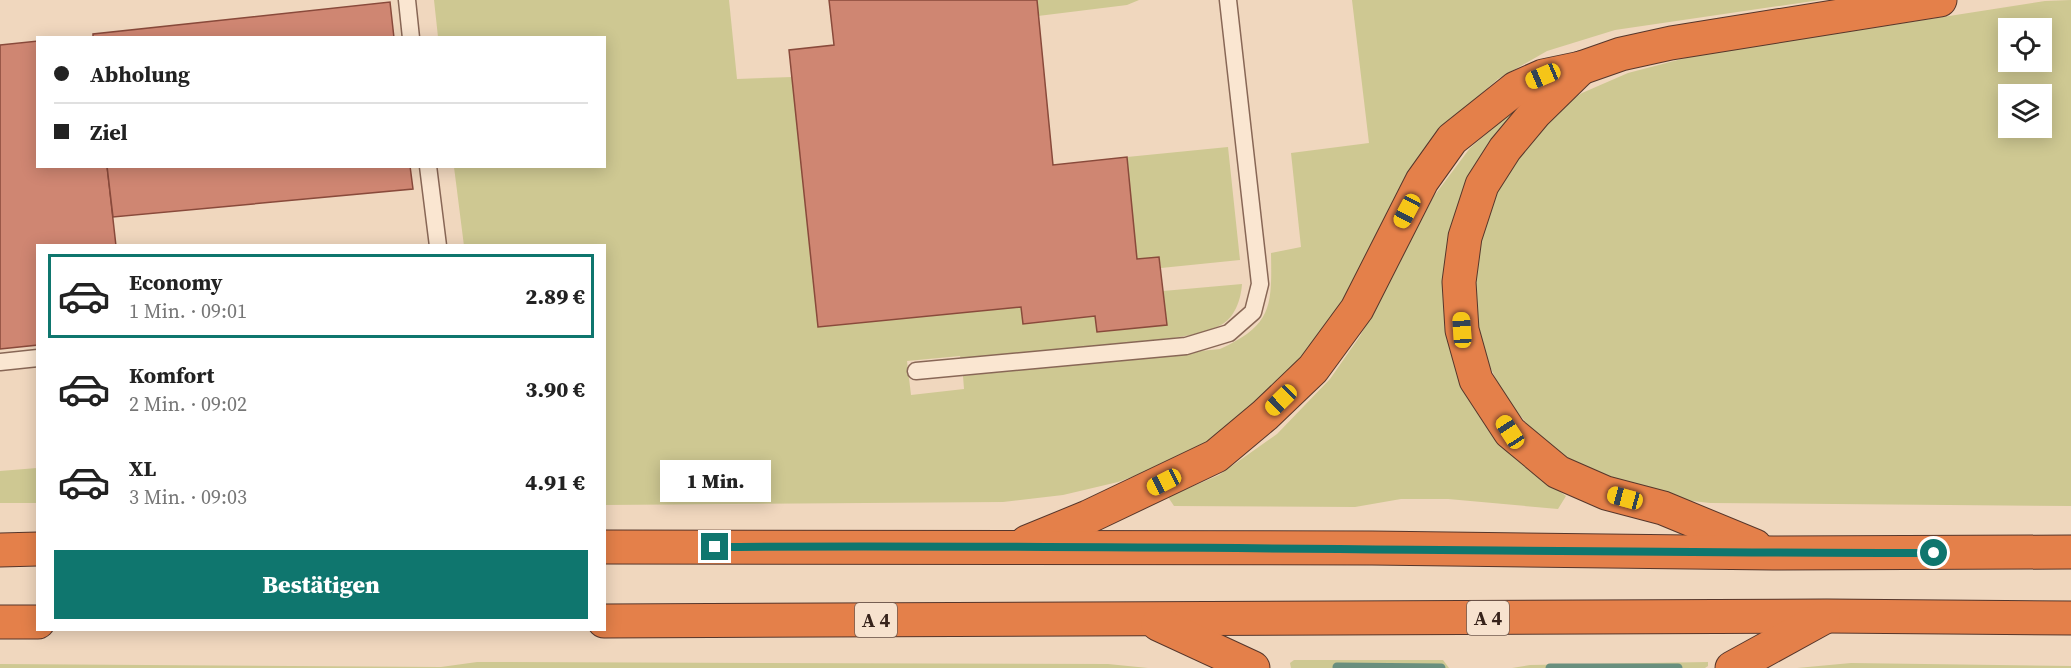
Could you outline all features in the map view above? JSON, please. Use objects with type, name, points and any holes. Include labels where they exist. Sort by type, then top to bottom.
[{"type":"highway","points":[[1012,548],[1098,513],[1216,456],[1265,415],[1313,369],[1357,309],[1422,181],[1452,140],[1516,88],[1543,76],[1671,43],[1940,0]]},
{"type":"highway","points":[[1581,68],[1535,113],[1505,148],[1482,185],[1465,237],[1459,282],[1462,330],[1476,380],[1510,432],[1557,472],[1606,493],[1663,508],[1773,553]]},
{"type":"highway","points":[[606,547],[1372,548],[1773,553],[2071,552]]},
{"type":"highway","points":[[0,550],[36,549]]},
{"type":"highway","points":[[1732,668],[1827,616]]},
{"type":"highway","name":"A 4","points":[[606,621],[1827,616],[2071,618]]},
{"type":"highway","points":[[1148,619],[1253,668]]},
{"type":"highway","points":[[0,622],[36,622]]},
{"type":"lane","points":[[407,0],[411,36]]},
{"type":"lane","points":[[916,371],[1186,346],[1229,333],[1253,312],[1260,284],[1228,0]]},
{"type":"lane","points":[[428,168],[438,244]]},
{"type":"lane","points":[[0,362],[36,358]]},
{"type":"shaded area","points":[[434,0],[729,0],[737,79],[792,77],[818,327],[1021,307],[1023,324],[1095,316],[1098,332],[1166,325],[1163,291],[1242,284],[1239,302],[1229,319],[1219,326],[1197,334],[961,361],[960,356],[907,361],[911,395],[964,389],[963,376],[1220,349],[1250,331],[1259,322],[1269,301],[1271,253],[1301,247],[1291,153],[1369,143],[1352,0],[1820,0],[1615,30],[1547,51],[1498,79],[1461,111],[1411,173],[1356,281],[1320,340],[1285,383],[1208,443],[1165,465],[1118,482],[1063,495],[1003,502],[606,505],[606,244],[464,244],[454,168],[606,168],[606,36],[438,36]]},
{"type":"shaded area","points":[[1037,0],[1139,0],[1127,5],[1038,16]]},
{"type":"shaded area","points":[[2071,0],[2071,506],[1710,503],[1674,499],[1649,493],[1573,464],[1531,429],[1505,397],[1488,363],[1476,323],[1476,241],[1504,170],[1554,112],[1582,93],[1628,73],[1693,56],[2045,1]]},
{"type":"shaded area","points":[[1520,105],[1522,107],[1459,204],[1482,419],[1518,461],[1566,496],[1558,509],[1448,499],[1401,499],[1355,507],[1174,506],[1168,497],[1219,475],[1277,434],[1330,379],[1360,336],[1434,196],[1470,148]]},
{"type":"shaded area","points":[[1228,147],[1240,260],[1161,268],[1159,257],[1137,259],[1127,157]]},
{"type":"shaded area","points":[[36,468],[36,503],[0,503],[0,471]]},
{"type":"shaded area","points":[[1294,660],[1443,660],[1449,668],[1291,668],[1290,663]]},
{"type":"shaded area","points":[[477,662],[1108,664],[1148,668],[0,668],[0,664],[441,667]]},
{"type":"shaded area","points":[[1708,662],[1705,668],[1512,668],[1530,665]]},
{"type":"shaded area","points":[[1851,663],[2071,666],[2071,668],[1797,668]]},
{"type":"building","points":[[829,0],[1037,0],[1053,165],[1127,157],[1137,259],[1159,257],[1167,325],[1097,332],[1095,316],[1023,324],[1021,307],[818,327],[789,50],[834,45]]},
{"type":"building","points":[[390,2],[394,36],[93,36],[93,34]]},
{"type":"building","points":[[36,41],[36,168],[107,168],[116,244],[36,244],[36,345],[0,349],[0,45]]},
{"type":"building","points":[[107,168],[410,168],[413,189],[113,217]]},
{"type":"waterway","points":[[1337,667],[1441,668]]},
{"type":"waterway","points":[[1550,668],[1678,668]]},
{"type":"route","points":[[715,547],[1372,548],[1934,553]]}]
